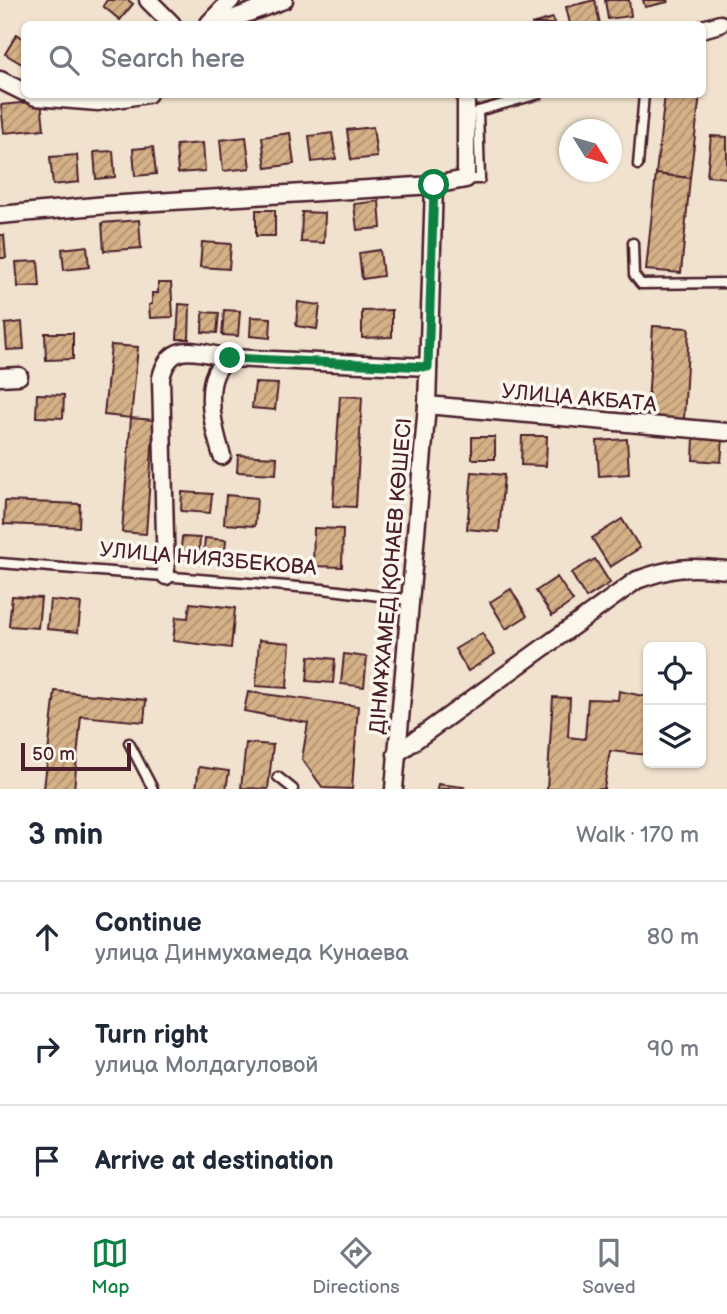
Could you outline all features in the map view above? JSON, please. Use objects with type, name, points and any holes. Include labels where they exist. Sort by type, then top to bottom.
[{"type":"street","points":[[148,0],[169,21]]},
{"type":"street","points":[[211,21],[231,0]]},
{"type":"street","points":[[226,21],[285,0]]},
{"type":"street","points":[[706,28],[720,24]]},
{"type":"street","points":[[0,80],[21,90]]},
{"type":"street","points":[[48,98],[98,102],[123,98]]},
{"type":"street","points":[[0,215],[106,205],[434,185],[466,179],[466,98]]},
{"type":"street","name":"ДІНМҰХАМЕД ҚОНАЕВ КӨШЕСІ","points":[[394,789],[427,405],[434,185]]},
{"type":"street","points":[[166,576],[161,378],[164,365],[170,356],[182,351],[230,358],[428,367]]},
{"type":"street","points":[[222,456],[211,421],[211,391],[216,370],[222,362],[230,358]]},
{"type":"street","points":[[0,377],[19,376]]},
{"type":"street","name":"УЛИЦА АКБАТА","points":[[427,405],[727,432]]},
{"type":"street","points":[[396,754],[637,580],[669,569],[699,567],[727,570]]},
{"type":"lane","points":[[466,179],[480,179],[478,111],[525,98]]},
{"type":"lane","points":[[638,165],[645,98]]},
{"type":"lane","points":[[633,243],[634,275],[641,284],[727,283]]},
{"type":"lane","name":"УЛИЦА НИЯЗБЕКОВА","points":[[0,563],[323,589],[412,600]]},
{"type":"lane","points":[[129,743],[153,789]]},
{"type":"lane","points":[[278,777],[293,789]]},
{"type":"building","points":[[107,0],[128,0],[133,4],[120,20],[103,6]]},
{"type":"building","points":[[595,0],[599,21],[569,21],[566,7]]},
{"type":"building","points":[[605,0],[629,0],[631,16],[608,19]]},
{"type":"building","points":[[643,0],[667,0],[668,2],[645,7]]},
{"type":"building","points":[[17,34],[21,37],[21,63],[5,54]]},
{"type":"building","points":[[665,98],[700,98],[690,178],[656,174]]},
{"type":"building","points":[[41,101],[44,129],[4,133],[1,105]]},
{"type":"building","points":[[373,127],[377,157],[351,160],[347,130]]},
{"type":"building","points":[[290,133],[294,164],[266,168],[262,137]]},
{"type":"building","points":[[332,133],[336,159],[312,162],[309,136]]},
{"type":"building","points":[[711,136],[727,137],[727,178],[707,176]]},
{"type":"building","points":[[246,137],[250,168],[223,171],[220,140]]},
{"type":"building","points":[[203,143],[205,171],[178,173],[176,145]]},
{"type":"building","points":[[153,147],[156,174],[135,176],[133,149]]},
{"type":"building","points":[[113,151],[115,177],[96,179],[94,152]]},
{"type":"building","points":[[77,155],[79,182],[53,185],[50,157]]},
{"type":"building","points":[[656,174],[690,178],[681,273],[646,270]]},
{"type":"building","points":[[379,201],[381,228],[357,230],[354,204]]},
{"type":"building","points":[[256,210],[275,210],[275,236],[256,236]]},
{"type":"building","points":[[302,212],[325,213],[324,243],[301,242]]},
{"type":"building","points":[[139,220],[141,248],[104,251],[102,223]]},
{"type":"building","points":[[0,235],[4,235],[6,258],[0,258]]},
{"type":"building","points":[[202,242],[231,244],[229,269],[200,267]]},
{"type":"building","points":[[87,246],[89,267],[64,270],[62,249]]},
{"type":"building","points":[[380,250],[383,276],[362,279],[359,253]]},
{"type":"building","points":[[38,261],[40,286],[18,287],[16,262]]},
{"type":"building","points":[[158,283],[171,283],[173,317],[150,318],[149,305],[152,304],[152,293],[158,293]]},
{"type":"building","points":[[298,302],[320,305],[317,329],[296,326]]},
{"type":"building","points":[[179,304],[190,305],[189,339],[177,339]]},
{"type":"building","points":[[224,310],[240,311],[238,336],[222,335]]},
{"type":"building","points":[[392,310],[392,337],[362,338],[362,311]]},
{"type":"building","points":[[203,312],[219,313],[217,333],[202,332]]},
{"type":"building","points":[[251,317],[271,318],[270,338],[250,336]]},
{"type":"building","points":[[22,322],[24,349],[7,350],[5,324]]},
{"type":"building","points":[[653,326],[689,328],[684,419],[647,418]]},
{"type":"building","points":[[45,333],[73,333],[73,359],[46,360]]},
{"type":"building","points":[[111,345],[138,347],[131,418],[104,415]]},
{"type":"building","points":[[255,383],[278,384],[275,410],[252,408]]},
{"type":"building","points":[[37,394],[64,395],[63,418],[36,417]]},
{"type":"building","points":[[340,396],[362,397],[356,507],[333,506]]},
{"type":"building","points":[[131,418],[154,420],[146,534],[122,532]]},
{"type":"building","points":[[522,436],[547,436],[546,466],[521,465]]},
{"type":"building","points":[[472,437],[495,437],[495,459],[472,459]]},
{"type":"building","points":[[694,437],[723,439],[721,462],[693,460]]},
{"type":"building","points":[[627,439],[629,474],[599,476],[597,441]]},
{"type":"building","points":[[238,455],[277,457],[276,474],[237,472]]},
{"type":"building","points":[[472,472],[504,475],[499,532],[467,529]]},
{"type":"building","points":[[182,492],[212,494],[210,513],[181,511]]},
{"type":"building","points":[[226,495],[257,498],[255,526],[224,524]]},
{"type":"building","points":[[5,501],[80,504],[79,527],[4,524]]},
{"type":"building","points":[[622,519],[640,548],[610,567],[592,538]]},
{"type":"building","points":[[314,528],[343,529],[342,567],[313,566]]},
{"type":"building","points":[[182,537],[200,538],[198,560],[180,559]]},
{"type":"building","points":[[205,538],[226,540],[224,562],[203,560]]},
{"type":"building","points":[[595,559],[610,583],[586,598],[571,573]]},
{"type":"building","points":[[557,577],[573,601],[552,616],[536,591]]},
{"type":"building","points":[[511,589],[527,616],[506,629],[490,602]]},
{"type":"building","points":[[12,596],[41,598],[38,628],[9,626]]},
{"type":"building","points":[[50,600],[81,603],[78,632],[47,629]]},
{"type":"building","points":[[190,603],[235,608],[231,648],[173,641],[176,617],[188,618]]},
{"type":"building","points":[[482,633],[495,654],[468,671],[455,649]]},
{"type":"building","points":[[259,640],[290,643],[287,688],[256,686]]},
{"type":"building","points":[[344,654],[367,657],[364,687],[341,684]]},
{"type":"building","points":[[309,656],[335,659],[333,683],[307,681]]},
{"type":"building","points":[[55,691],[146,700],[144,722],[81,716],[74,789],[44,789]]},
{"type":"building","points":[[619,691],[643,696],[643,754],[610,751],[604,789],[547,789],[553,697],[570,698],[568,737],[585,739],[588,699],[618,700]]},
{"type":"building","points":[[248,692],[358,706],[352,789],[323,788],[302,759],[308,723],[244,711]]},
{"type":"building","points":[[246,743],[273,745],[268,789],[241,788]]},
{"type":"building","points":[[199,767],[229,771],[226,789],[196,789]]},
{"type":"building","points":[[438,784],[464,787],[437,789]]},
{"type":"route","points":[[230,358],[428,367],[434,185]]}]
